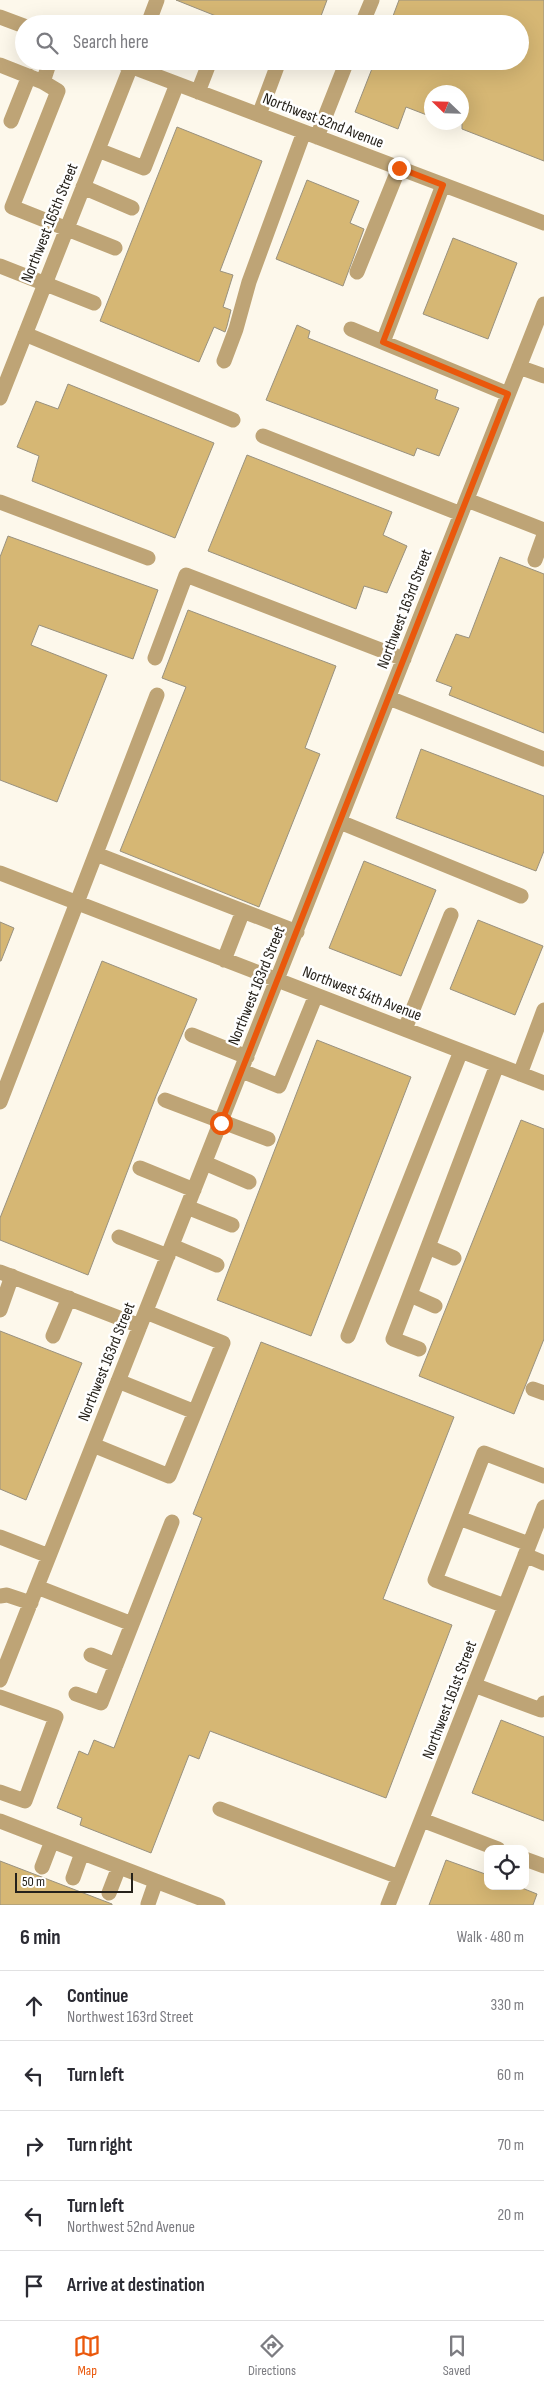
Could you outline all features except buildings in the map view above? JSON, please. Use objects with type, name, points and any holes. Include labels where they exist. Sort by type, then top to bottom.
[{"type":"street","points":[[151,15],[157,0]]},
{"type":"street","points":[[366,15],[372,0]]},
{"type":"street","points":[[0,17],[15,23]]},
{"type":"street","points":[[0,65],[36,79],[58,91],[12,207],[115,248]]},
{"type":"street","points":[[11,121],[43,70]]},
{"type":"street","name":"Northwest 165th Street","points":[[0,398],[98,150],[125,70]]},
{"type":"street","name":"Northwest 52nd Avenue","points":[[144,70],[544,223]]},
{"type":"street","points":[[198,92],[207,70]]},
{"type":"street","points":[[258,115],[276,70]]},
{"type":"street","points":[[224,361],[236,329],[248,282],[310,135],[342,70]]},
{"type":"street","points":[[98,150],[144,168],[177,84]]},
{"type":"street","points":[[357,272],[399,168]]},
{"type":"street","points":[[383,342],[443,185]]},
{"type":"street","points":[[83,187],[132,208]]},
{"type":"street","points":[[0,266],[94,303]]},
{"type":"street","name":"Northwest 163rd Street","points":[[0,1680],[508,394],[519,367],[538,335],[544,304]]},
{"type":"street","points":[[351,329],[508,394]]},
{"type":"street","points":[[25,334],[233,420]]},
{"type":"street","points":[[519,367],[544,376]]},
{"type":"street","points":[[263,436],[464,507],[544,530]]},
{"type":"street","points":[[0,502],[148,558]]},
{"type":"street","points":[[534,560],[544,535]]},
{"type":"street","points":[[155,658],[186,575],[404,658]]},
{"type":"street","points":[[0,1102],[157,695]]},
{"type":"street","points":[[389,698],[544,759]]},
{"type":"street","points":[[340,822],[521,896]]},
{"type":"street","points":[[96,854],[297,932]]},
{"type":"street","name":"Northwest 54th Avenue","points":[[0,873],[544,1083]]},
{"type":"street","points":[[224,960],[243,911]]},
{"type":"street","points":[[405,1029],[451,916]]},
{"type":"street","points":[[192,1035],[279,1086],[316,995]]},
{"type":"street","points":[[520,1074],[544,1010]]},
{"type":"street","points":[[348,1336],[461,1051]]},
{"type":"street","points":[[419,1349],[393,1339],[497,1065]]},
{"type":"street","points":[[165,1100],[221,1123],[268,1139]]},
{"type":"street","points":[[205,1163],[249,1182]]},
{"type":"street","points":[[140,1168],[194,1190]]},
{"type":"street","points":[[188,1207],[232,1225]]},
{"type":"street","points":[[119,1237],[217,1265]]},
{"type":"street","points":[[428,1247],[454,1258]]},
{"type":"street","points":[[0,1310],[6,1274],[69,1298],[223,1343],[169,1476],[93,1445]]},
{"type":"street","points":[[410,1295],[435,1306]]},
{"type":"street","points":[[53,1336],[69,1298]]},
{"type":"street","points":[[118,1381],[195,1412]]},
{"type":"street","points":[[505,1606],[435,1580],[484,1452],[544,1476]]},
{"type":"street","name":"Northwest 161st Street","points":[[388,1905],[544,1507]]},
{"type":"street","points":[[459,1518],[527,1550],[544,1563]]},
{"type":"street","points":[[76,1694],[101,1703],[172,1522]]},
{"type":"street","points":[[0,1537],[49,1556]]},
{"type":"street","points":[[37,1587],[132,1624]]},
{"type":"street","points":[[0,1596],[7,1595],[30,1603]]},
{"type":"street","points":[[91,1655],[116,1665]]},
{"type":"street","points":[[474,1685],[543,1708]]},
{"type":"street","points":[[0,1696],[56,1717],[25,1802],[0,1792]]},
{"type":"street","points":[[220,1809],[399,1877]]},
{"type":"street","points":[[422,1820],[488,1845]]},
{"type":"street","points":[[0,1821],[156,1881],[191,1900],[218,1905]]},
{"type":"street","points":[[42,1867],[52,1842]]},
{"type":"street","points":[[73,1878],[82,1853]]},
{"type":"street","points":[[529,1860],[544,1866]]},
{"type":"street","points":[[109,1893],[118,1867]]},
{"type":"street","points":[[148,1904],[156,1881]]},
{"type":"route","points":[[221,1123],[508,394],[383,342],[443,185],[399,168]]}]
